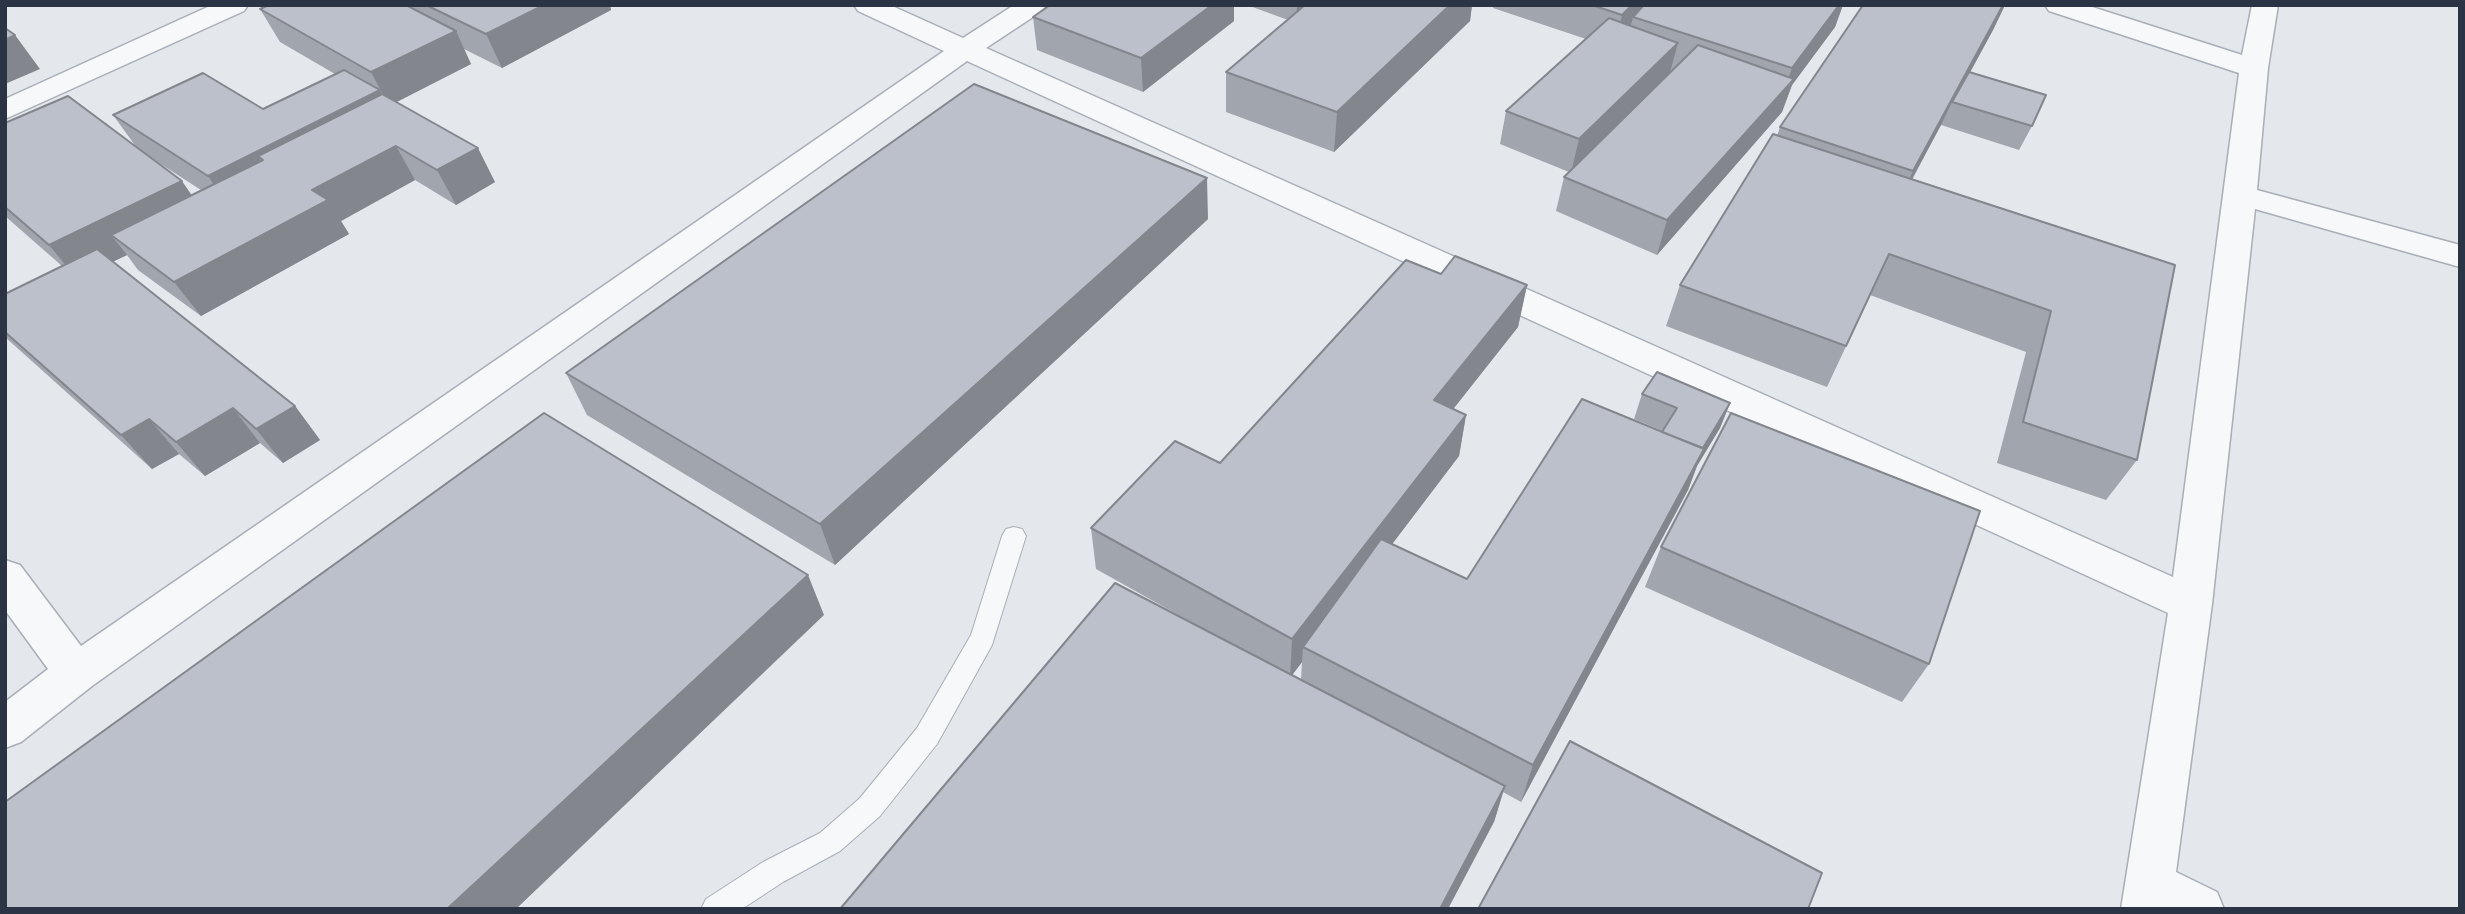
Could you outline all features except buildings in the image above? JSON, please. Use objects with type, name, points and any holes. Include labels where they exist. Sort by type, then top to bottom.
[{"type":"street","points":[[5,110],[235,5]]},
{"type":"street","points":[[867,5],[2191,604]]},
{"type":"street","points":[[5,728],[76,673],[965,49],[1033,5]]},
{"type":"street","points":[[2058,5],[2254,68]]},
{"type":"street","points":[[2199,909],[2147,896],[2191,604],[2254,68],[2265,5]]},
{"type":"street","points":[[2241,195],[2460,256]]},
{"type":"street","points":[[5,577],[76,673]]},
{"type":"lane","points":[[716,909],[773,872],[830,842],[870,807],[927,736],[983,637],[1014,536]]}]
